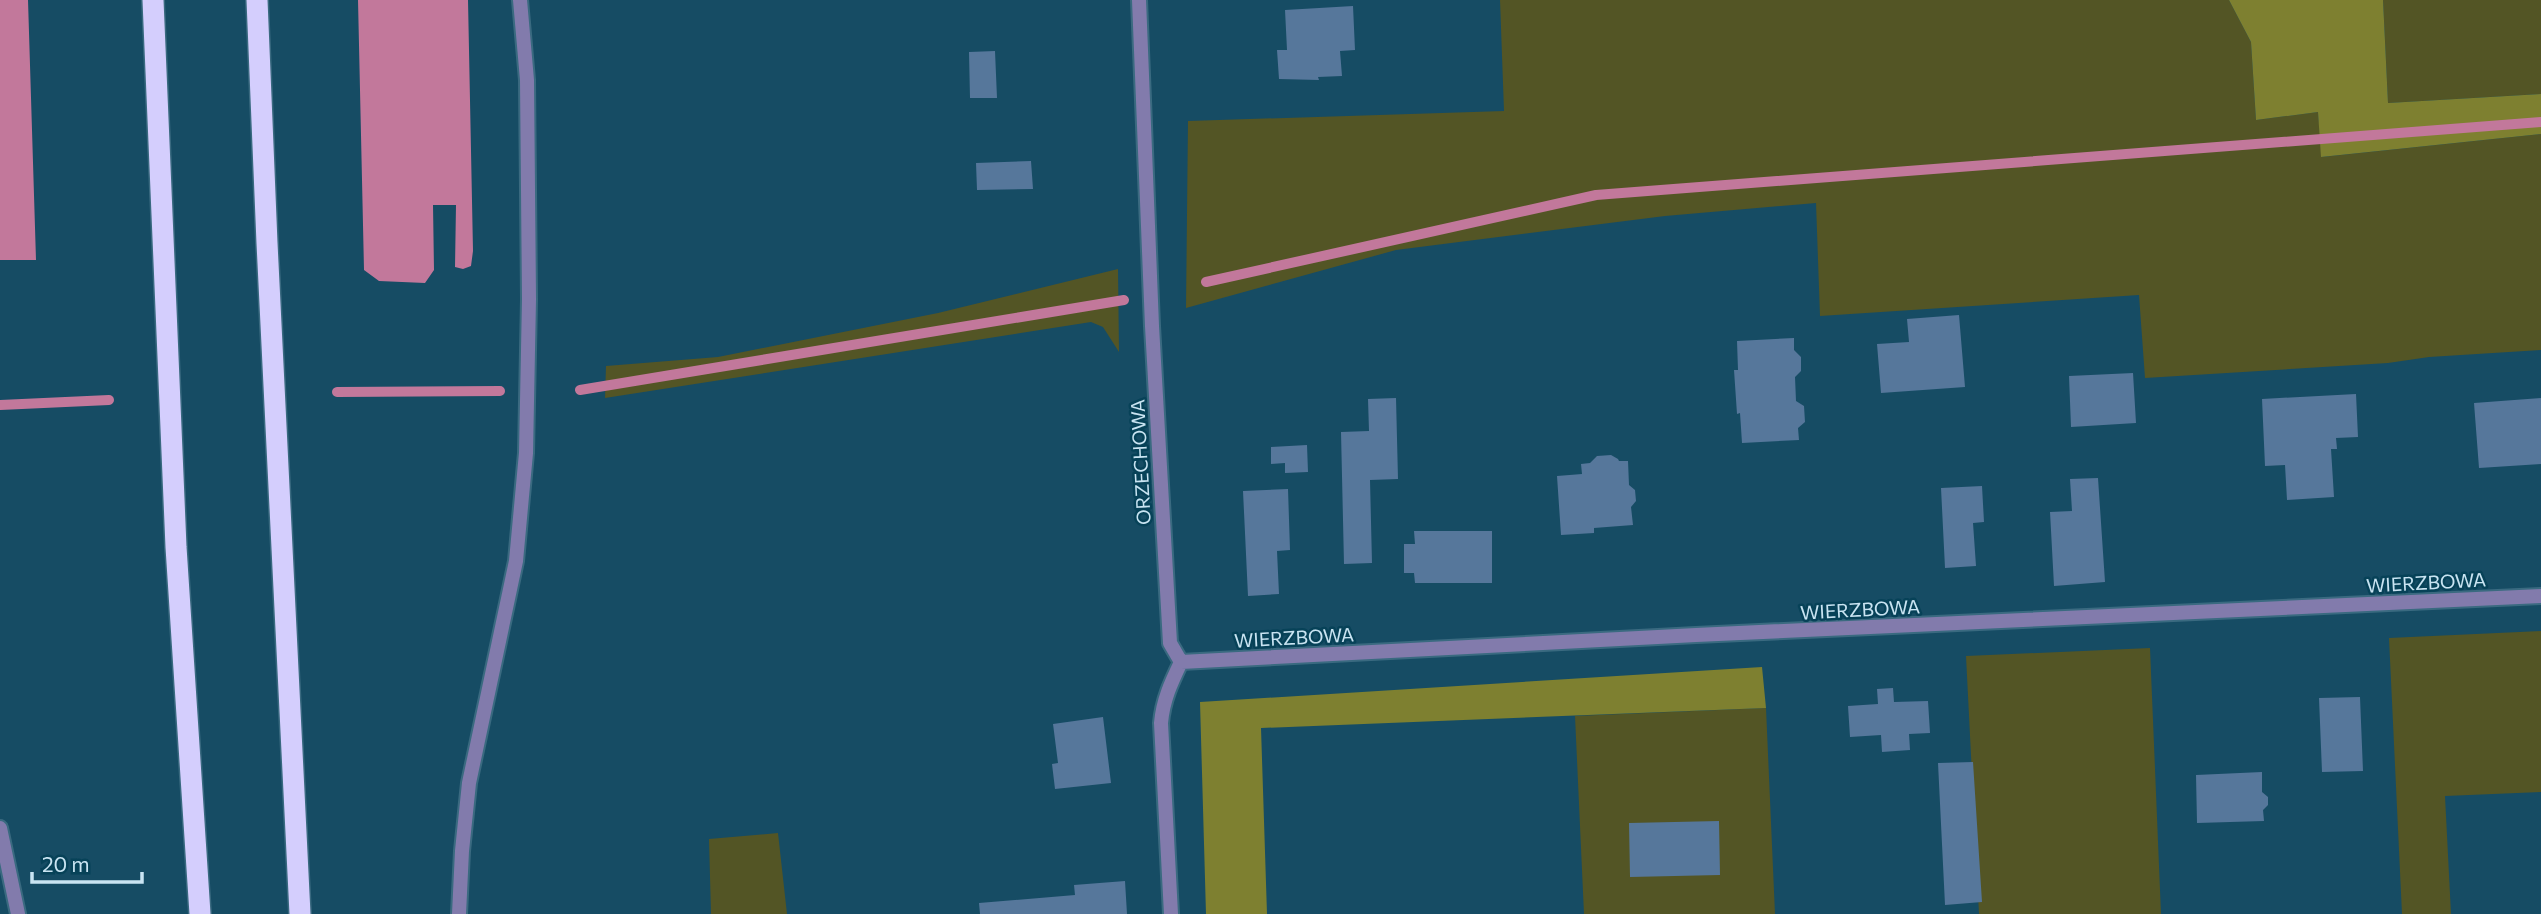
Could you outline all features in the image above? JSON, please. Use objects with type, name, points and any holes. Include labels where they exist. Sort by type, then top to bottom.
[{"type":"highway","points":[[152,0],[176,547],[200,914]]},
{"type":"highway","points":[[257,0],[300,914]]},
{"type":"street","points":[[459,914],[469,783],[516,561],[526,453],[529,299],[528,107],[520,0]]},
{"type":"street","name":"ORZECHOWA","points":[[1139,0],[1152,326],[1170,643],[1181,662]]},
{"type":"street","name":"WIERZBOWA","points":[[1181,662],[2541,596]]},
{"type":"street","points":[[1171,914],[1161,723],[1169,686],[1181,662]]},
{"type":"street","points":[[0,828],[18,914]]},
{"type":"green space","points":[[1500,0],[2229,0],[2251,42],[2256,120],[2318,112],[2322,157],[2541,134],[2541,350],[2429,357],[2388,363],[2145,378],[2139,295],[1820,316],[1816,203],[1665,216],[1396,250],[1186,308],[1188,121],[1504,111]]},
{"type":"green space","points":[[2383,0],[2541,0],[2541,94],[2388,103]]},
{"type":"green space","points":[[1118,269],[1119,352],[1103,327],[1091,322],[605,398],[606,366],[718,357],[938,313]]},
{"type":"green space","points":[[2541,631],[2541,792],[2445,796],[2451,914],[2402,914],[2389,638]]},
{"type":"green space","points":[[2150,648],[2161,914],[1979,914],[1966,656]]},
{"type":"green space","points":[[1766,708],[1775,914],[1584,914],[1575,716]]},
{"type":"green space","points":[[778,833],[787,914],[711,914],[709,839]]},
{"type":"shaded area","points":[[0,0],[28,0],[36,260],[0,260]]},
{"type":"shaded area","points":[[358,0],[468,0],[473,251],[471,266],[463,269],[455,267],[456,205],[433,205],[434,270],[425,283],[379,281],[364,270]]},
{"type":"shaded area","points":[[2229,0],[2383,0],[2388,103],[2541,94],[2541,134],[2321,157],[2318,112],[2256,120],[2251,42]]},
{"type":"shaded area","points":[[1762,667],[1766,708],[1261,728],[1267,914],[1206,914],[1200,702]]},
{"type":"building","points":[[1353,6],[1355,50],[1340,51],[1342,76],[1318,77],[1319,80],[1279,79],[1277,50],[1287,50],[1285,10]]},
{"type":"building","points":[[995,51],[997,98],[970,98],[969,52]]},
{"type":"building","points":[[1031,161],[1033,189],[977,190],[976,163]]},
{"type":"building","points":[[1959,315],[1965,387],[1881,393],[1877,344],[1909,342],[1907,319]]},
{"type":"building","points":[[1794,338],[1794,350],[1801,357],[1801,371],[1795,377],[1796,401],[1804,406],[1805,422],[1798,428],[1799,440],[1742,443],[1734,370],[1738,370],[1737,341]]},
{"type":"building","points":[[2133,373],[2136,423],[2071,427],[2069,376]]},
{"type":"building","points":[[2356,394],[2358,437],[2336,438],[2337,449],[2331,449],[2334,497],[2287,500],[2285,465],[2265,466],[2262,399]]},
{"type":"building","points":[[1396,398],[1398,479],[1370,480],[1372,563],[1344,564],[1341,432],[1369,431],[1368,399]]},
{"type":"building","points":[[2541,398],[2541,464],[2479,468],[2474,403]]},
{"type":"building","points":[[1307,445],[1308,472],[1285,473],[1285,463],[1271,464],[1271,447]]},
{"type":"building","points":[[1611,455],[1619,461],[1628,461],[1629,485],[1635,490],[1636,501],[1631,507],[1633,525],[1594,528],[1594,533],[1561,535],[1557,476],[1582,474],[1581,464],[1590,463],[1597,456]]},
{"type":"building","points":[[2098,478],[2105,582],[2054,586],[2050,512],[2072,511],[2070,479]]},
{"type":"building","points":[[1982,486],[1984,522],[1973,523],[1976,566],[1945,568],[1941,488]]},
{"type":"building","points":[[1288,489],[1290,550],[1277,551],[1279,594],[1248,596],[1243,491]]},
{"type":"building","points":[[1414,531],[1492,531],[1492,583],[1415,583],[1414,573],[1404,573],[1404,544],[1415,544]]},
{"type":"building","points":[[1893,688],[1894,702],[1928,701],[1930,733],[1909,734],[1910,750],[1882,752],[1881,735],[1850,737],[1848,706],[1878,704],[1877,689]]},
{"type":"building","points":[[2360,697],[2363,771],[2322,772],[2319,698]]},
{"type":"building","points":[[1103,717],[1111,783],[1055,789],[1052,764],[1058,763],[1053,724]]},
{"type":"building","points":[[1973,762],[1982,902],[1945,905],[1938,763]]},
{"type":"building","points":[[2262,772],[2262,792],[2268,797],[2268,805],[2263,810],[2264,821],[2197,823],[2196,775]]},
{"type":"building","points":[[1719,821],[1720,875],[1630,877],[1629,823]]},
{"type":"building","points":[[1125,881],[1127,914],[980,914],[979,903],[1075,895],[1074,885]]},
{"type":"waterway","points":[[1206,282],[1596,195],[2541,122]]},
{"type":"waterway","points":[[580,390],[1124,300]]},
{"type":"waterway","points":[[337,392],[500,391]]},
{"type":"waterway","points":[[0,405],[109,400]]}]
